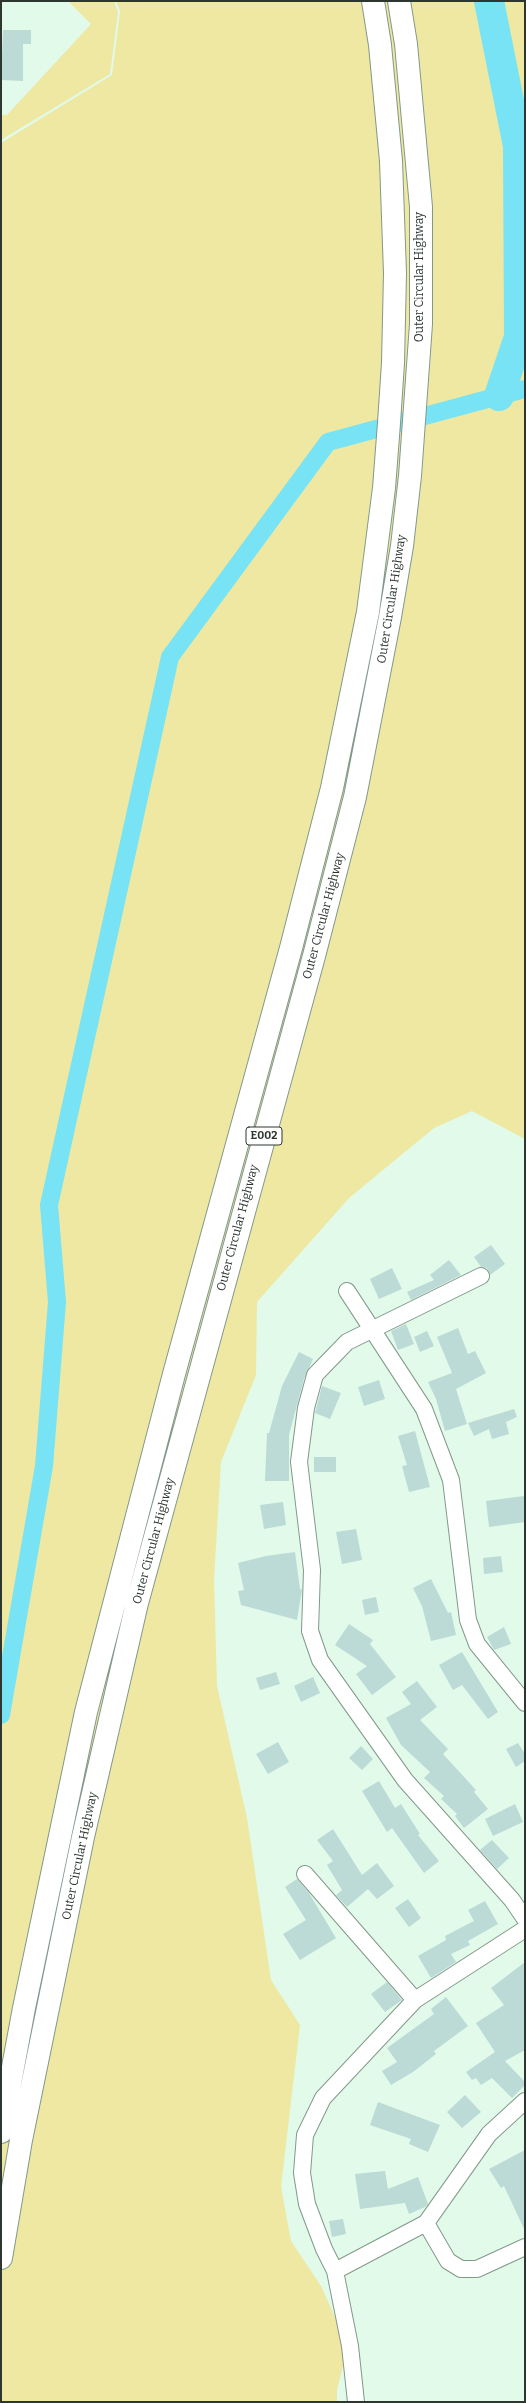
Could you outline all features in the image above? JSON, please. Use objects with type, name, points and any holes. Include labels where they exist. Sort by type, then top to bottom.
[{"type":"highway","name":"Outer Circular Highway","points":[[1,2132],[24,2008],[86,1712],[162,1418],[291,948],[330,796],[368,612],[384,488],[393,363],[395,272],[391,161],[380,45],[373,1]]},
{"type":"highway","name":"Outer Circular Highway","points":[[1,2258],[21,2140],[81,1845],[137,1603],[349,820],[390,617],[402,546],[410,476],[421,317],[421,207],[406,44],[399,1]]},
{"type":"street","points":[[480,1276],[374,1330],[347,1342],[315,1375],[306,1408],[299,1462],[312,1570],[310,1631],[320,1660],[405,1780],[512,1900],[525,1919]]},
{"type":"street","points":[[347,1292],[374,1330],[424,1409],[451,1480],[468,1620],[477,1644],[525,1704]]},
{"type":"street","points":[[305,1874],[415,2000]]},
{"type":"street","points":[[356,2402],[350,2346],[335,2271],[324,2249],[307,2204],[302,2173],[305,2135],[323,2098],[415,2000],[525,1929]]},
{"type":"street","points":[[335,2271],[426,2223],[489,2134],[525,2101]]},
{"type":"street","points":[[426,2223],[448,2261],[461,2269],[477,2269],[525,2247]]},
{"type":"shaded area","points":[[68,1],[114,1],[118,12],[110,74],[1,140],[1,115],[7,115],[91,24]]},
{"type":"shaded area","points":[[116,1],[525,1],[525,1139],[472,1111],[434,1128],[349,1198],[257,1302],[256,1375],[221,1462],[214,1579],[217,1686],[247,1818],[271,1980],[300,2025],[281,2187],[291,2241],[321,2286],[348,2346],[337,2390],[337,2402],[1,2402],[1,143],[112,75],[120,11]]},
{"type":"building","points":[[3,30],[31,30],[31,44],[23,44],[23,81],[1,80]]},
{"type":"building","points":[[491,1245],[505,1264],[490,1275],[487,1268],[481,1267],[474,1257]]},
{"type":"building","points":[[449,1260],[461,1275],[411,1300],[407,1292],[434,1280],[430,1275]]},
{"type":"building","points":[[392,1268],[402,1289],[379,1299],[370,1279]]},
{"type":"building","points":[[406,1324],[414,1344],[398,1350],[391,1331]]},
{"type":"building","points":[[458,1328],[468,1354],[475,1351],[486,1373],[456,1389],[467,1424],[445,1431],[436,1399],[428,1382],[452,1373],[437,1337]]},
{"type":"building","points":[[427,1331],[434,1346],[420,1352],[414,1337]]},
{"type":"building","points":[[299,1352],[313,1359],[304,1379],[289,1435],[289,1481],[265,1481],[267,1433],[269,1433],[282,1386]]},
{"type":"building","points":[[379,1380],[385,1399],[364,1406],[358,1387]]},
{"type":"building","points":[[322,1386],[341,1393],[330,1419],[315,1413]]},
{"type":"building","points":[[514,1409],[517,1417],[506,1422],[509,1434],[492,1439],[489,1429],[474,1436],[468,1423]]},
{"type":"building","points":[[415,1431],[430,1487],[409,1492],[402,1466],[407,1465],[398,1436]]},
{"type":"building","points":[[314,1457],[336,1457],[336,1472],[314,1472]]},
{"type":"building","points":[[524,1496],[525,1522],[489,1527],[486,1501]]},
{"type":"building","points":[[283,1502],[286,1525],[264,1529],[260,1505]]},
{"type":"building","points":[[356,1529],[362,1560],[342,1564],[336,1532]]},
{"type":"building","points":[[295,1552],[300,1589],[302,1590],[297,1620],[241,1605],[238,1591],[244,1590],[238,1563],[266,1556]]},
{"type":"building","points":[[501,1556],[503,1572],[484,1574],[483,1558]]},
{"type":"building","points":[[431,1579],[448,1613],[451,1612],[456,1635],[431,1641],[422,1606],[413,1588]]},
{"type":"building","points":[[376,1597],[379,1612],[365,1615],[362,1600]]},
{"type":"building","points":[[349,1624],[373,1640],[370,1644],[396,1677],[372,1695],[356,1674],[367,1666],[335,1645]]},
{"type":"building","points":[[504,1627],[511,1644],[494,1650],[487,1637]]},
{"type":"building","points":[[462,1652],[498,1712],[488,1719],[462,1685],[453,1690],[439,1665]]},
{"type":"building","points":[[276,1672],[280,1684],[260,1690],[256,1678]]},
{"type":"building","points":[[313,1677],[320,1693],[301,1702],[294,1686]]},
{"type":"building","points":[[417,1681],[437,1707],[420,1720],[448,1749],[443,1754],[476,1790],[474,1792],[488,1809],[464,1828],[455,1816],[457,1814],[441,1799],[444,1796],[424,1778],[430,1772],[401,1745],[386,1718],[411,1704],[402,1692]]},
{"type":"building","points":[[278,1742],[289,1762],[268,1774],[256,1754]]},
{"type":"building","points":[[518,1743],[525,1754],[525,1761],[516,1767],[506,1749]]},
{"type":"building","points":[[361,1746],[373,1759],[362,1770],[349,1758]]},
{"type":"building","points":[[379,1781],[395,1808],[401,1804],[420,1834],[418,1835],[439,1861],[424,1873],[392,1828],[387,1832],[362,1791]]},
{"type":"building","points":[[515,1804],[523,1822],[493,1836],[485,1819]]},
{"type":"building","points":[[333,1829],[362,1875],[377,1863],[394,1886],[377,1899],[368,1889],[347,1907],[336,1895],[342,1890],[327,1865],[333,1861],[317,1840]]},
{"type":"building","points":[[492,1840],[509,1858],[497,1869],[480,1850]]},
{"type":"building","points":[[297,1879],[309,1893],[336,1938],[300,1960],[283,1934],[306,1920],[285,1887]]},
{"type":"building","points":[[408,1899],[421,1918],[409,1927],[395,1908]]},
{"type":"building","points":[[485,1901],[498,1924],[468,1941],[470,1945],[451,1954],[456,1962],[431,1978],[418,1956],[446,1940],[445,1936],[474,1921],[468,1910]]},
{"type":"building","points":[[525,1962],[525,2050],[505,2061],[525,2082],[525,2085],[512,2098],[492,2078],[481,2085],[476,2078],[472,2080],[466,2072],[495,2052],[476,2023],[504,2005],[491,1988]]},
{"type":"building","points":[[387,1982],[402,2000],[385,2012],[371,1994]]},
{"type":"building","points":[[446,1997],[468,2026],[434,2051],[436,2054],[413,2072],[391,2085],[382,2071],[397,2062],[387,2048],[434,2014],[431,2009]]},
{"type":"building","points":[[465,2095],[481,2112],[462,2128],[447,2112]]},
{"type":"building","points":[[378,2102],[440,2125],[428,2152],[409,2144],[411,2139],[370,2125]]},
{"type":"building","points":[[525,2150],[525,2231],[504,2186],[501,2188],[489,2169]]},
{"type":"building","points":[[385,2171],[388,2189],[418,2177],[428,2204],[425,2207],[409,2214],[405,2203],[360,2209],[355,2174]]},
{"type":"building","points":[[343,2219],[346,2234],[332,2237],[329,2221]]},
{"type":"waterway","points":[[489,1],[518,146],[519,337],[499,396]]},
{"type":"waterway","points":[[1,1715],[44,1466],[57,1302],[49,1205],[170,657],[328,442],[525,389]]}]
